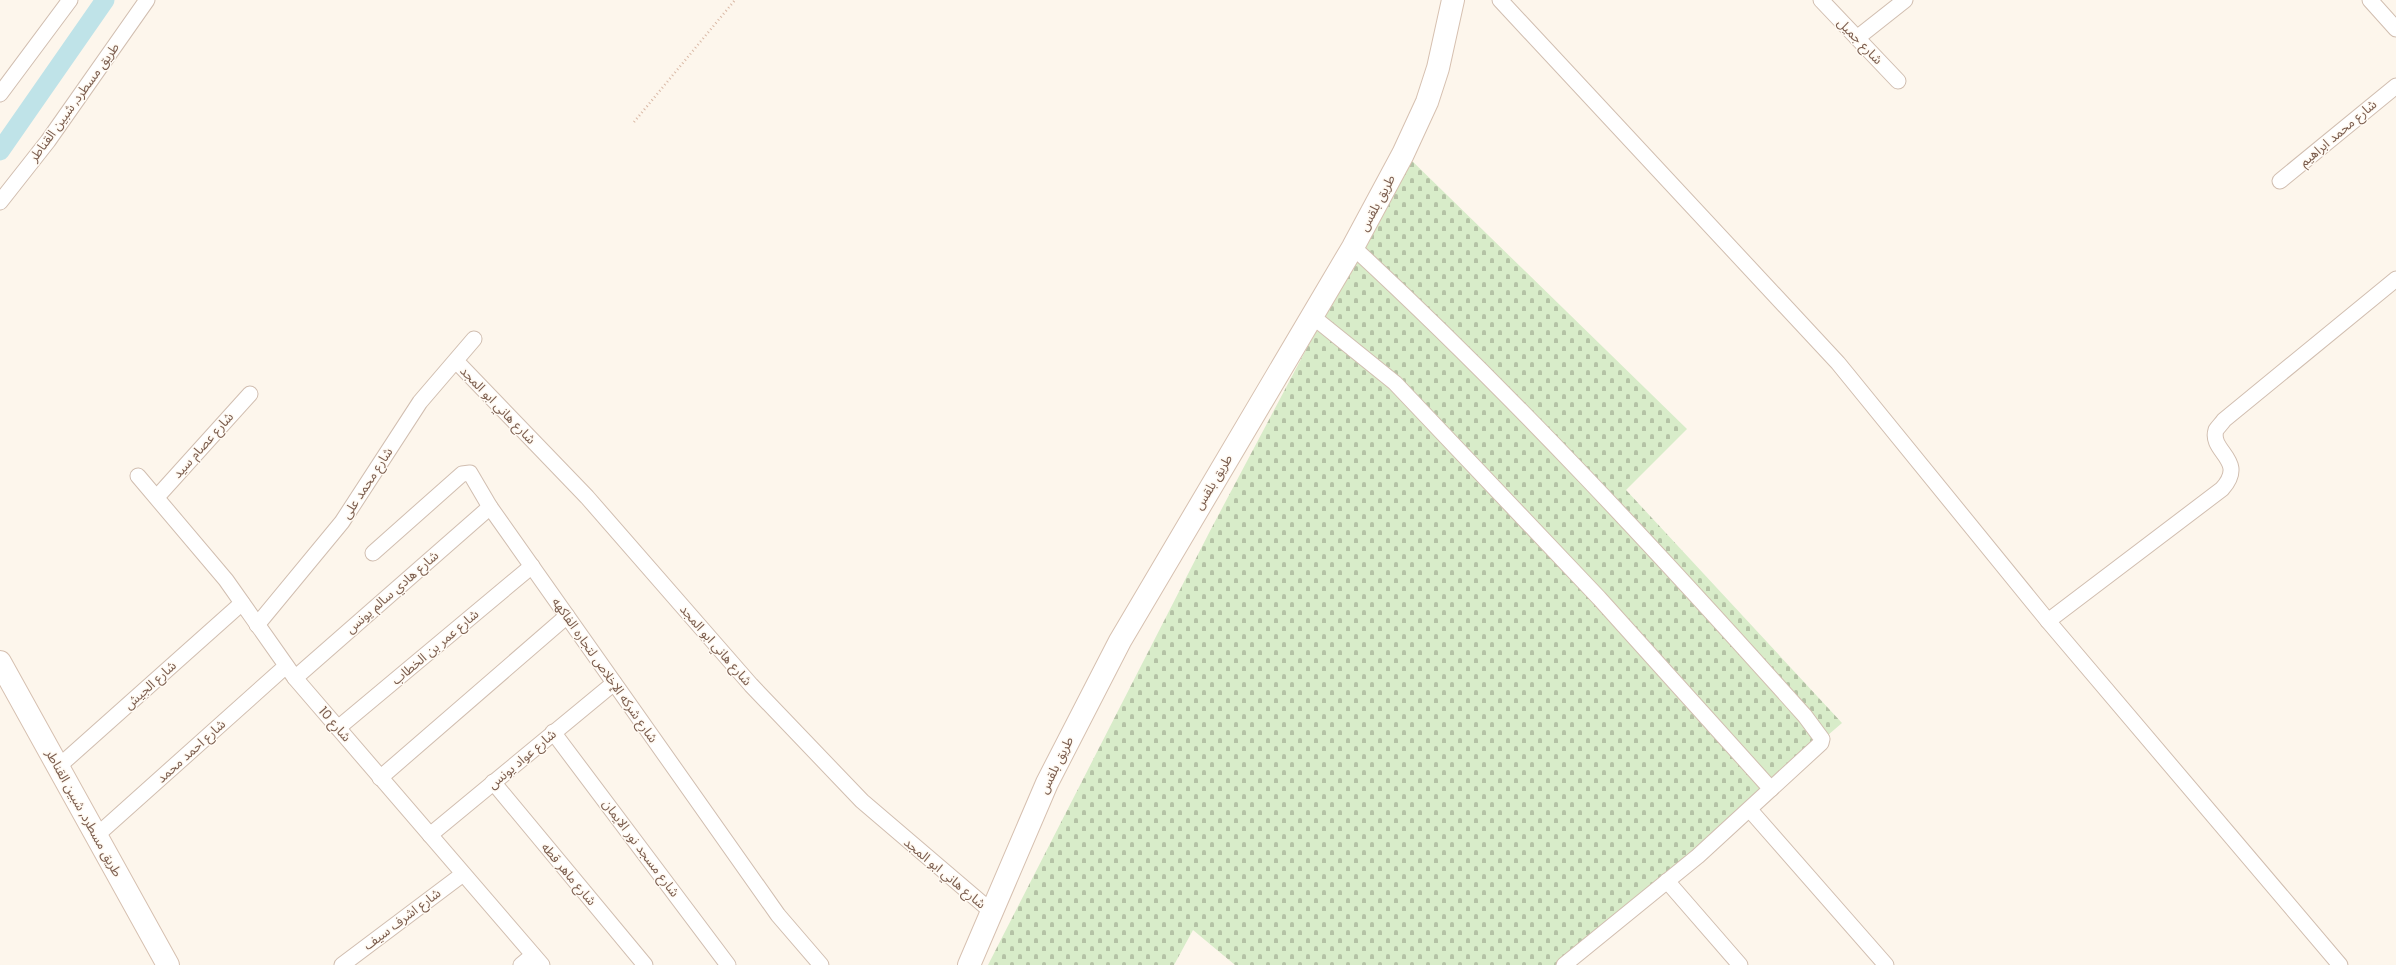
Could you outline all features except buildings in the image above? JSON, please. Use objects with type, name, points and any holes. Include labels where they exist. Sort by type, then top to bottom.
[{"type":"main road","name":"طريق بلقس","points":[[969,965],[1047,783],[1120,640],[1353,246],[1402,154],[1427,102],[1438,68],[1453,0]]},
{"type":"main road","name":"طريق مسطرد, شبين القناطر","points":[[0,662],[168,965]]},
{"type":"street","points":[[0,94],[70,0]]},
{"type":"street","name":"طريق مسطرد, شبين القناطر","points":[[0,202],[48,141],[147,0]]},
{"type":"street","points":[[1500,0],[1838,363],[2048,622],[2340,965]]},
{"type":"street","name":"شارع جميل","points":[[1821,0],[1898,81]]},
{"type":"street","points":[[1857,38],[1905,0]]},
{"type":"street","points":[[2370,0],[2396,29]]},
{"type":"street","name":"شارع محمد ابراهيم","points":[[2280,181],[2396,86]]},
{"type":"street","points":[[1353,246],[1435,322],[1627,520],[1820,735],[1821,743],[1770,789],[1750,810],[1667,881],[1564,965]]},
{"type":"street","points":[[2048,622],[2222,489],[2231,479],[2232,470],[2217,439],[2216,431],[2224,420],[2396,279]]},
{"type":"street","points":[[1312,316],[1395,383],[1599,598],[1770,789]]},
{"type":"street","name":"شارع محمد على","points":[[257,625],[342,522],[420,402],[474,339]]},
{"type":"street","name":"شارع هاني ابو المجد","points":[[456,361],[587,497],[751,685],[856,795],[881,820],[992,912]]},
{"type":"street","name":"شارع عصام سيد","points":[[156,497],[250,394]]},
{"type":"street","name":"شارع شركه الإخلاص لتجاره الفاكهه","points":[[373,553],[466,473],[472,476],[490,507],[778,915],[821,965]]},
{"type":"street","name":"شارع 10","points":[[138,476],[211,560],[295,678],[538,960]]},
{"type":"street","name":"شارع هادي سالم يونس","points":[[295,678],[490,507]]},
{"type":"street","name":"شارع عمر بن الخطاب","points":[[338,728],[532,566]]},
{"type":"street","name":"شارع الجيش","points":[[58,767],[242,603]]},
{"type":"street","points":[[380,778],[567,616]]},
{"type":"street","name":"شارع احمد محمد","points":[[96,836],[286,666]]},
{"type":"street","name":"شارع عواد يونس","points":[[430,835],[614,683]]},
{"type":"street","name":"شارع مسجد نور الايمان","points":[[553,732],[728,965]]},
{"type":"street","name":"شارع ماهر قطه","points":[[494,782],[645,965]]},
{"type":"street","points":[[1750,810],[1886,965]]},
{"type":"street","name":"شارع اشرف سيف","points":[[342,965],[463,874]]},
{"type":"street","points":[[1667,881],[1740,965]]},
{"type":"street","points":[[521,965],[538,960]]},
{"type":"path","points":[[634,122],[735,0]]},
{"type":"green space","points":[[1408,157],[1687,429],[1626,490],[1842,723],[1561,965],[1235,965],[1193,930],[1174,965],[988,965],[1210,531]]},
{"type":"waterway","points":[[0,151],[105,0]]}]
